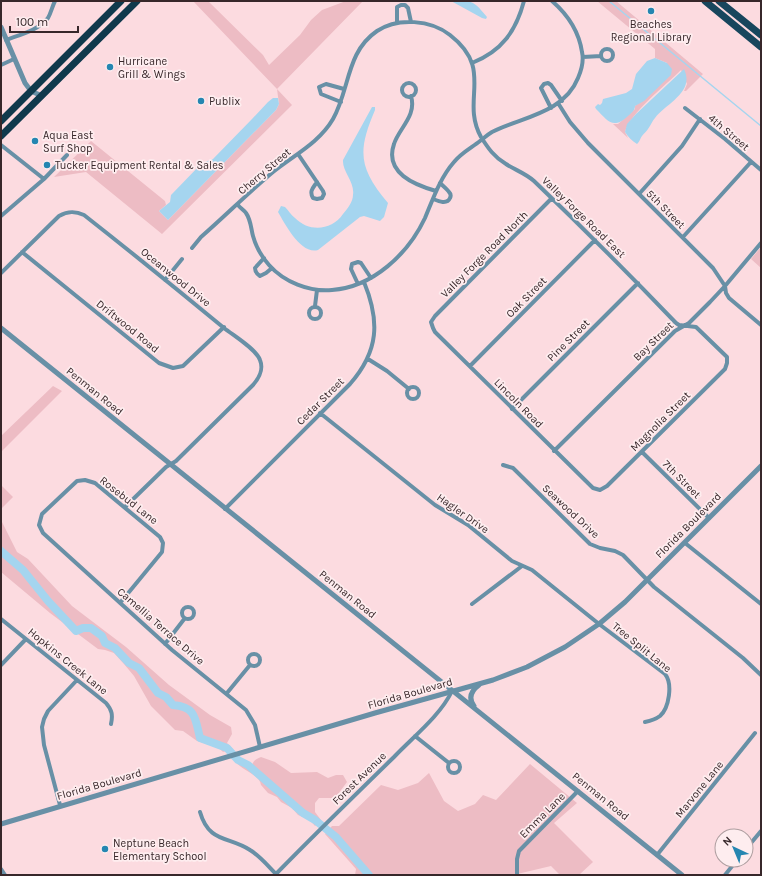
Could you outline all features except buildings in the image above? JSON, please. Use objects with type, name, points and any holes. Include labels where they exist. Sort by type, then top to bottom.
[{"type":"highway","points":[[1,121],[122,1]]},
{"type":"highway","points":[[107,30],[124,9],[126,5],[125,1]]},
{"type":"highway","points":[[1,136],[131,4],[137,1]]},
{"type":"main road","points":[[706,1],[760,43]]},
{"type":"main road","points":[[719,1],[761,35]]},
{"type":"street","points":[[472,63],[486,56],[503,43],[517,22],[524,1]]},
{"type":"street","points":[[238,205],[247,214],[258,248],[264,258],[272,268],[285,278],[298,285],[317,290],[336,290],[364,282],[384,270],[408,245],[419,229],[440,183],[454,161],[470,147],[491,133],[504,126],[551,108],[560,102],[576,84],[581,72],[583,57],[580,41],[572,26],[552,1]]},
{"type":"street","points":[[6,40],[38,27],[45,22],[49,17],[53,2]]},
{"type":"street","points":[[396,23],[397,7],[401,5],[405,5],[408,8],[411,22]]},
{"type":"street","name":"Cherry Street","points":[[192,248],[201,237],[272,173],[312,144],[324,132],[334,118],[341,102],[350,67],[357,51],[365,41],[376,32],[396,23],[411,22],[434,26],[449,34],[462,46],[472,63]]},
{"type":"street","points":[[1,27],[25,83],[31,90],[42,96]]},
{"type":"street","points":[[583,57],[601,56]]},
{"type":"street","points":[[1,65],[14,59]]},
{"type":"street","name":"Valley Forge Road East","points":[[472,63],[475,82],[473,105],[474,116],[482,139],[494,156],[528,176],[595,240],[676,323],[679,325],[696,327],[725,355],[728,360]]},
{"type":"street","name":"5th Street","points":[[551,108],[541,88],[544,84],[548,83],[552,85],[570,122],[583,138],[713,268],[725,286],[726,293],[729,298],[761,325]]},
{"type":"street","points":[[341,102],[321,94],[320,87],[326,84],[344,89]]},
{"type":"street","points":[[411,96],[412,106],[408,120],[394,144],[392,154],[394,163],[397,170],[406,179],[422,187],[436,191]]},
{"type":"street","name":"4th Street","points":[[685,108],[725,139],[761,170]]},
{"type":"street","points":[[639,194],[682,146],[700,119]]},
{"type":"street","points":[[1,144],[44,179]]},
{"type":"street","points":[[298,154],[317,182]]},
{"type":"street","points":[[1,216],[44,179],[67,155]]},
{"type":"street","points":[[683,237],[751,162]]},
{"type":"street","points":[[432,199],[443,202],[450,199],[451,195],[449,191],[440,183]]},
{"type":"street","name":"Valley Forge Road North","points":[[431,322],[435,316],[552,199]]},
{"type":"street","name":"Oceanwood Drive","points":[[22,252],[59,216],[70,212],[84,215],[255,352],[261,361],[262,367],[260,374],[253,385],[171,465]]},
{"type":"street","name":"Oak Street","points":[[470,366],[595,240]]},
{"type":"street","name":"Bay Street","points":[[554,451],[674,331],[689,323],[725,286],[761,243]]},
{"type":"street","points":[[1,273],[22,252]]},
{"type":"street","name":"Driftwood Road","points":[[22,252],[160,363],[168,367],[173,368],[183,366],[224,327]]},
{"type":"street","points":[[264,258],[255,268],[257,274],[260,276],[263,275],[272,268]]},
{"type":"street","points":[[165,280],[182,259]]},
{"type":"street","points":[[358,284],[351,269],[352,264],[354,263],[361,263],[371,278]]},
{"type":"street","name":"Cedar Street","points":[[225,509],[358,375],[368,359],[373,339],[374,321],[370,300],[364,282]]},
{"type":"street","name":"Pine Street","points":[[512,409],[638,283]]},
{"type":"street","points":[[316,306],[317,290]]},
{"type":"street","name":"Lincoln Road","points":[[431,322],[432,328],[435,332],[554,451],[593,488],[600,490]]},
{"type":"street","name":"Penman Road","points":[[1,328],[682,875]]},
{"type":"street","points":[[368,359],[387,371],[409,389]]},
{"type":"street","name":"Magnolia Street","points":[[600,490],[607,486],[642,452],[724,369],[728,360]]},
{"type":"street","name":"Hagler Drive","points":[[320,413],[435,505],[464,523],[512,561],[532,570],[599,624]]},
{"type":"street","name":"7th Street","points":[[642,452],[709,518]]},
{"type":"street","points":[[125,508],[166,467],[171,465]]},
{"type":"street","name":"Seawood Drive","points":[[503,465],[513,468],[590,544],[615,551],[623,555],[654,588],[743,658],[761,675]]},
{"type":"street","name":"Florida Boulevard","points":[[1,824],[60,805],[481,683],[512,673],[549,656],[599,624],[625,602],[761,466]]},
{"type":"street","name":"Rosebud Lane","points":[[39,525],[40,517],[47,509],[74,483],[82,480],[95,483],[158,534],[162,539],[162,552],[120,603]]},
{"type":"street","name":"Camellia Terrace Drive","points":[[39,525],[40,529],[47,537],[165,644],[227,693],[249,714],[255,725],[260,747]]},
{"type":"street","points":[[684,543],[761,604]]},
{"type":"street","points":[[472,604],[522,566]]},
{"type":"street","points":[[165,644],[185,618]]},
{"type":"street","name":"Hopkins Creek Lane","points":[[1,619],[98,696],[110,708],[112,716],[111,724]]},
{"type":"street","name":"Tree Split Lane","points":[[599,624],[660,670],[668,678],[670,689],[664,711],[656,718],[645,722]]},
{"type":"street","points":[[1,665],[26,639]]},
{"type":"street","points":[[227,693],[250,665]]},
{"type":"street","points":[[60,805],[44,745],[42,727],[48,711],[77,680]]},
{"type":"street","points":[[479,712],[471,702],[470,696],[472,691],[481,683]]},
{"type":"street","name":"Forest Avenue","points":[[275,874],[415,736],[447,701],[452,691]]},
{"type":"street","name":"Marvone Lane","points":[[657,855],[755,733]]},
{"type":"street","points":[[415,736],[449,763]]},
{"type":"street","name":"Emma Lane","points":[[517,875],[517,859],[519,851],[578,791]]},
{"type":"street","points":[[200,812],[207,828],[213,834],[251,850],[275,874]]},
{"type":"street","points":[[754,839],[761,831]]},
{"type":"street","points":[[1,869],[5,875]]},
{"type":"shaded area","points":[[193,1],[208,1],[263,55],[269,65],[300,35],[311,20],[322,10],[346,1],[363,1],[277,89]]},
{"type":"shaded area","points":[[597,1],[616,1],[703,74],[686,91],[684,91],[687,84],[681,70],[634,116],[628,124],[625,132],[628,138],[613,124],[618,124],[635,109],[635,106],[640,102],[667,63],[655,58],[655,49]]},
{"type":"shaded area","points":[[277,89],[292,105],[162,234],[86,172],[54,177],[91,141],[165,201],[166,205],[159,211],[168,220],[276,110],[279,104]]},
{"type":"shaded area","points":[[761,247],[761,268],[751,259]]},
{"type":"shaded area","points":[[53,386],[62,391],[1,452],[1,436]]},
{"type":"shaded area","points":[[1,485],[13,497],[1,509]]},
{"type":"shaded area","points":[[1,520],[17,552],[28,559],[72,606],[126,647],[169,685],[210,715],[231,727],[232,734],[227,743],[233,749],[223,752],[218,747],[197,741],[183,731],[175,730],[151,706],[134,676],[114,653],[98,649],[50,613],[1,572]]},
{"type":"shaded area","points":[[261,757],[275,762],[291,773],[317,772],[328,778],[336,775],[343,775],[347,782],[338,794],[332,798],[319,798],[315,803],[315,812],[321,820],[315,826],[308,818],[298,815],[292,808],[281,802],[277,797],[268,793],[254,775],[241,767],[234,760],[242,758],[252,765],[255,760]]},
{"type":"shaded area","points":[[530,764],[577,803],[554,823],[593,862],[579,875],[560,875],[551,866],[513,875],[355,875],[356,869],[325,834],[332,826],[339,826],[381,785],[398,790],[418,783],[429,773],[444,801],[458,811],[475,804],[483,795],[496,800]]},
{"type":"water","points":[[451,1],[464,1],[475,4],[487,17],[486,19],[482,18]]},
{"type":"water","points":[[655,58],[667,63],[672,69],[671,75],[644,101],[635,106],[633,112],[623,120],[614,123],[607,120],[595,107],[602,103],[603,99],[626,93],[632,89],[636,74],[647,61]]},
{"type":"water","points":[[684,69],[686,84],[683,91],[654,119],[638,143],[635,143],[625,132],[627,124]]},
{"type":"water","points":[[273,98],[278,98],[279,104],[276,110],[168,220],[159,211],[170,202],[171,195],[202,163],[213,159]]},
{"type":"water","points":[[372,107],[375,107],[375,110],[365,137],[364,159],[366,169],[371,180],[388,203],[384,217],[380,221],[364,216],[360,217],[318,250],[306,248],[294,237],[278,212],[281,206],[285,207],[301,223],[314,228],[320,228],[333,223],[345,212],[352,200],[353,190],[344,168],[343,160]]},
{"type":"waterway","points":[[609,1],[761,126]]},
{"type":"waterway","points":[[1,551],[23,570],[48,601],[76,631],[83,628],[91,628],[102,636],[105,643],[115,648],[129,663],[139,668],[158,693],[166,697],[173,705],[181,706],[190,711],[195,719],[200,738],[227,748],[238,760],[248,765],[303,813],[315,820],[336,837],[369,875]]},
{"type":"place","name":"Beaches Regional Library","points":[[651,11]]},
{"type":"place","name":"Hurricane Grill & Wings","points":[[110,67]]},
{"type":"place","name":"Publix","points":[[201,101]]},
{"type":"place","name":"Aqua East Surf Shop","points":[[35,141]]},
{"type":"place","name":"Tucker Equipment Rental & Sales","points":[[47,165]]},
{"type":"place","name":"Neptune Beach Elementary School","points":[[105,849]]}]
